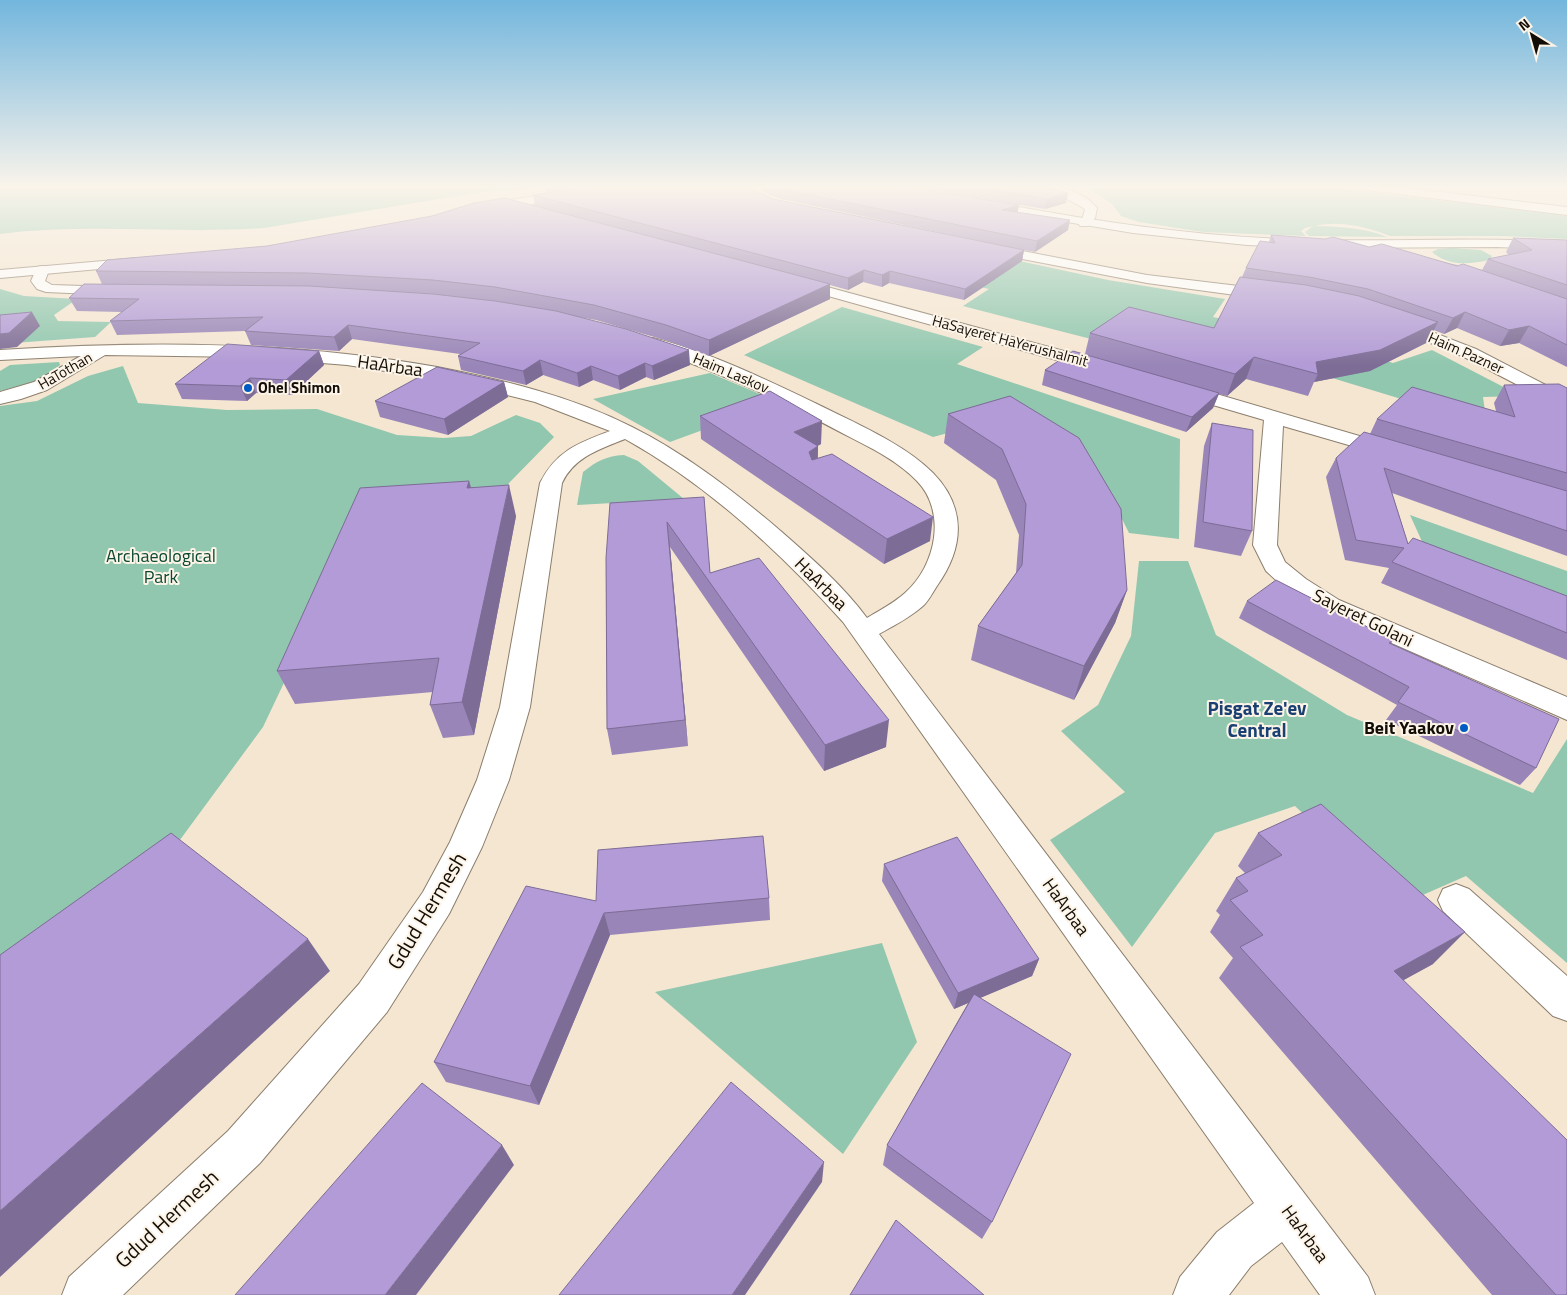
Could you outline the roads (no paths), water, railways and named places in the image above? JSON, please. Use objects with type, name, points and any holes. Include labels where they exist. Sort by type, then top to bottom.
[{"type":"street","points":[[976,245],[1147,279],[1288,297]]},
{"type":"street","points":[[1396,245],[1416,257]]},
{"type":"street","points":[[0,274],[148,262]]},
{"type":"street","points":[[42,270],[38,281],[42,286],[50,289],[128,292]]},
{"type":"street","name":"HaSayeret HaYerushalmit","points":[[781,279],[1119,372]]},
{"type":"street","name":"Haim Pazner","points":[[1383,319],[1470,352],[1567,403]]},
{"type":"street","name":"Haim Laskov","points":[[635,338],[701,359],[803,404],[902,458],[925,478],[938,495],[944,512],[948,535],[942,560],[929,582],[913,601],[864,631]]},
{"type":"street","name":"HaArbaa","points":[[0,355],[101,350],[208,350],[320,356],[444,374],[536,396],[583,412],[626,432],[697,477],[747,516],[817,577],[864,631],[1350,1295]]},
{"type":"street","name":"HaTothan","points":[[0,398],[46,385],[101,350]]},
{"type":"street","points":[[1165,385],[1404,456]]},
{"type":"street","name":"Sayeret Golani","points":[[1274,417],[1265,545],[1275,566],[1297,585],[1330,606],[1567,709]]},
{"type":"street","name":"Gdud Hermesh","points":[[87,1295],[244,1146],[373,998],[424,923],[465,847],[493,780],[515,707],[551,483],[556,471],[579,451],[626,432]]},
{"type":"street","points":[[1456,900],[1567,1002]]},
{"type":"street","points":[[1198,1295],[1234,1249],[1286,1208]]},
{"type":"place","name":"Ohel Shimon","points":[[248,388]]},
{"type":"place","name":"Beit Yaakov","points":[[1464,728]]},
{"type":"district","name":"Pisgat Ze'ev Central","points":[[1257,719]]},
{"type":"park label","name":"Archaeological Park","points":[[161,566]]}]
